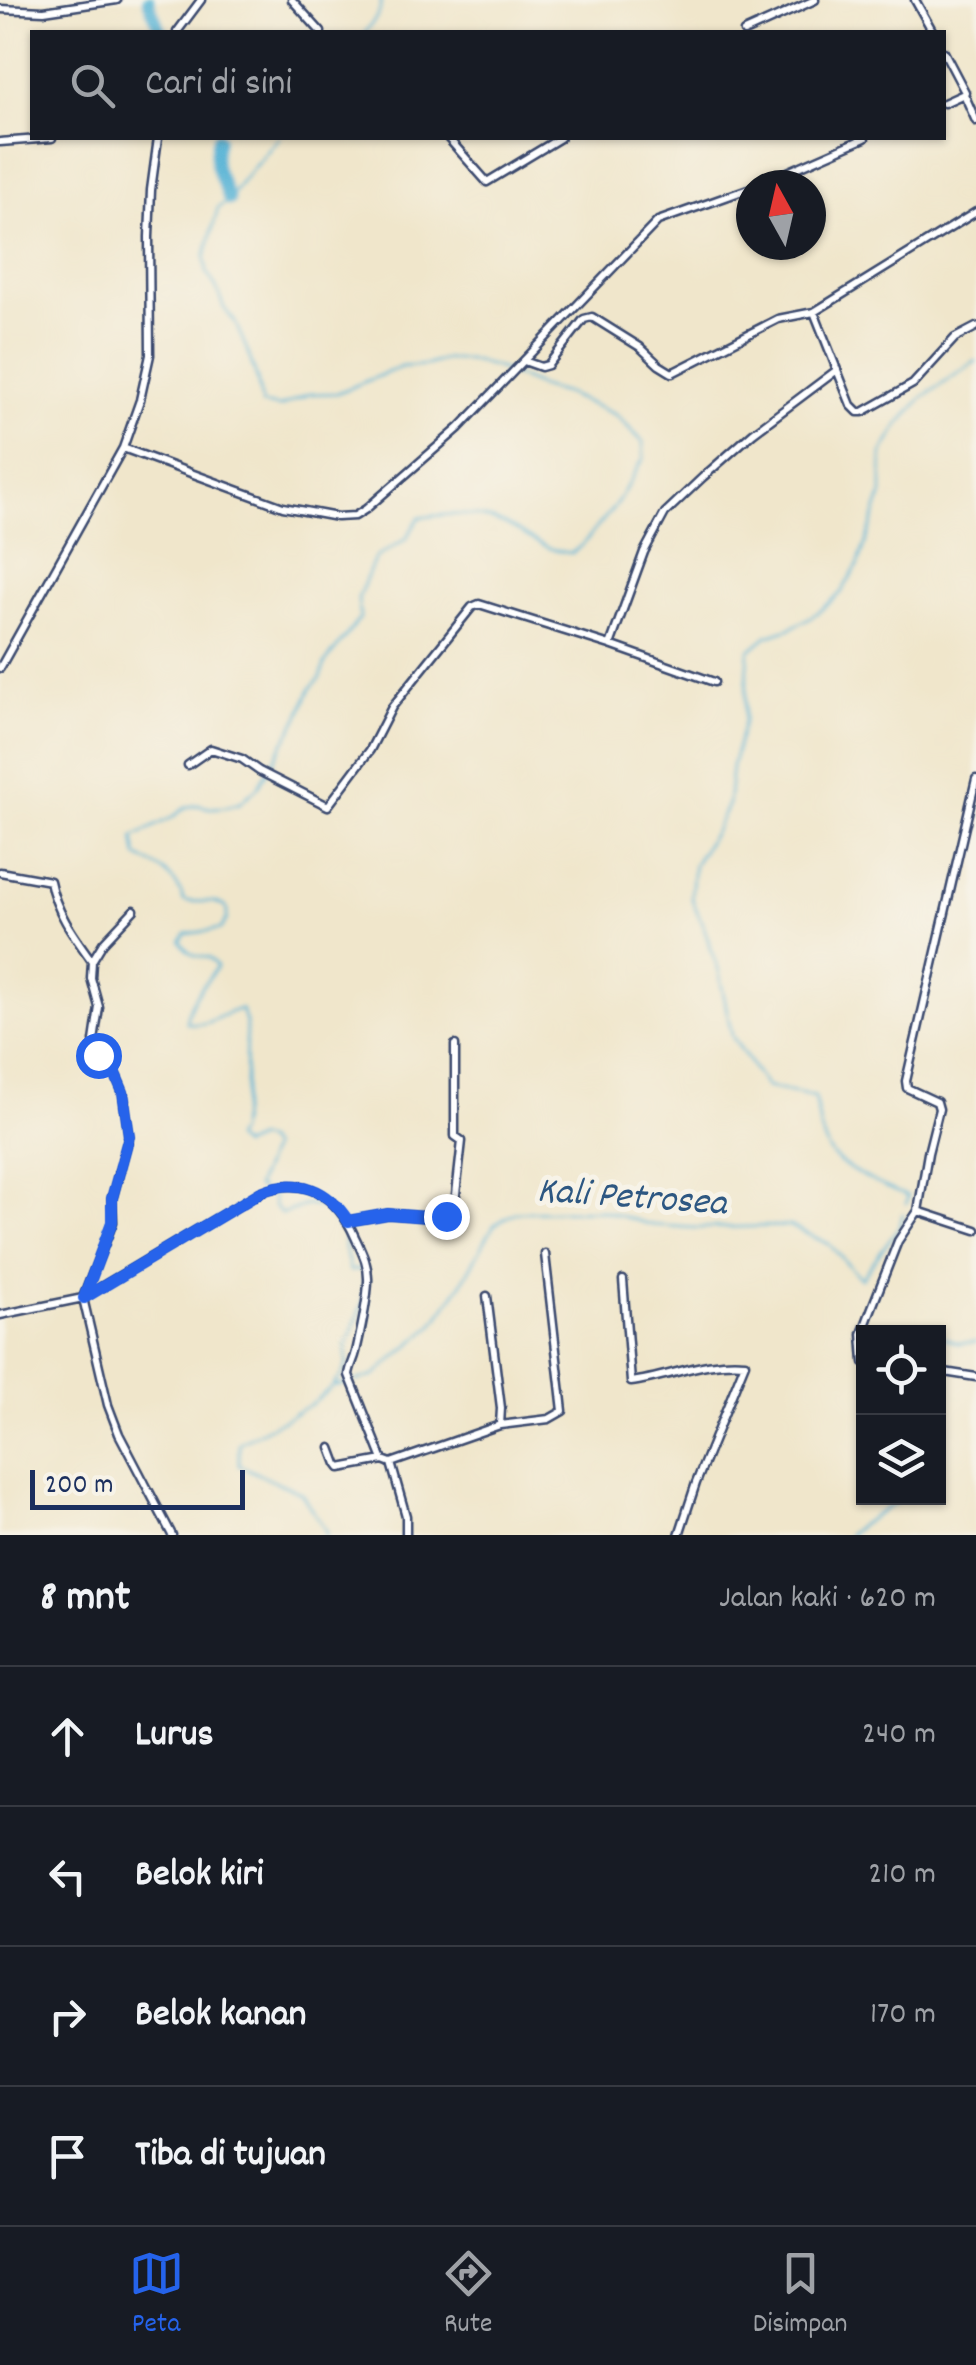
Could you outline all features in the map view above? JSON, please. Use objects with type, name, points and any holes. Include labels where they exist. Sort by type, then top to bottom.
[{"type":"street","points":[[0,9],[44,11],[117,0]]},
{"type":"street","points":[[178,30],[199,0]]},
{"type":"street","points":[[292,0],[319,30]]},
{"type":"street","points":[[748,30],[815,0]]},
{"type":"street","points":[[914,0],[932,30]]},
{"type":"street","points":[[946,56],[976,122]]},
{"type":"street","points":[[946,102],[964,94]]},
{"type":"street","points":[[0,142],[30,140]]},
{"type":"street","points":[[0,668],[123,448],[140,400],[150,355],[149,236],[158,140]]},
{"type":"street","points":[[450,140],[487,182],[557,140]]},
{"type":"street","points":[[791,170],[861,140]]},
{"type":"street","points":[[123,448],[283,506],[337,517],[355,516],[459,428],[658,221],[736,193]]},
{"type":"street","points":[[522,363],[548,365],[584,319],[592,317],[640,346],[659,366],[672,373],[778,319],[814,312],[976,212]]},
{"type":"street","points":[[814,312],[854,411],[862,412],[914,384],[955,338],[976,327]]},
{"type":"street","points":[[610,645],[644,552],[666,514],[754,434],[838,370]]},
{"type":"street","points":[[188,765],[211,749],[242,759],[328,806],[370,750],[392,708],[475,605],[484,604],[714,682]]},
{"type":"street","points":[[865,1325],[898,1241],[918,1211],[939,1106],[909,1090],[906,1081],[976,780]]},
{"type":"street","points":[[0,872],[50,881],[58,910],[92,960]]},
{"type":"street","points":[[134,910],[92,960],[98,1006],[94,1041],[98,1055],[111,1064],[123,1092],[129,1136],[112,1198],[112,1222],[84,1298],[108,1406],[172,1535]]},
{"type":"street","points":[[348,1221],[388,1214],[440,1218],[454,1212],[462,1141],[455,1136],[456,1044]]},
{"type":"street","points":[[0,1315],[84,1298],[270,1188],[309,1188],[323,1194],[348,1221],[367,1265],[368,1280],[350,1378],[387,1461],[406,1516],[406,1535]]},
{"type":"street","points":[[918,1211],[976,1230]]},
{"type":"street","points":[[332,1448],[340,1468],[387,1461],[500,1425],[549,1419],[563,1411],[545,1254]]},
{"type":"street","points":[[624,1280],[631,1382],[693,1366],[744,1362],[679,1535]]},
{"type":"street","points":[[487,1296],[500,1425]]},
{"type":"street","points":[[946,1372],[976,1376]]},
{"type":"waterway","points":[[148,0],[160,30]]},
{"type":"waterway","points":[[366,30],[379,13],[381,0]]},
{"type":"waterway","points":[[218,140],[216,165],[229,200]]},
{"type":"waterway","points":[[261,1189],[256,1187],[271,1148],[258,1139],[242,1146],[234,1139],[245,1087],[246,1022],[241,1009],[208,1022],[186,1022],[194,999],[217,966],[210,958],[189,952],[181,941],[186,934],[221,929],[227,919],[227,908],[211,902],[184,901],[172,879],[137,856],[134,837],[186,807],[240,803],[258,787],[298,719],[311,688],[321,677],[325,663],[360,618],[358,598],[375,558],[406,539],[419,518],[479,516],[509,526],[551,549],[572,553],[615,506],[644,458],[643,442],[616,415],[469,360],[446,359],[401,367],[337,393],[309,394],[280,407],[262,404],[247,350],[207,273],[205,258],[218,208],[229,200],[277,140]]},
{"type":"waterway","name":"Kali Petrosea","points":[[906,1204],[908,1196],[878,1184],[835,1158],[822,1132],[815,1097],[766,1087],[732,1036],[719,972],[691,897],[694,864],[728,804],[732,766],[744,722],[749,651],[767,636],[819,612],[841,593],[858,565],[882,495],[882,454],[898,426],[922,398],[976,361]]},
{"type":"waterway","points":[[268,1192],[281,1214],[306,1205],[323,1207],[345,1236],[350,1271],[364,1269],[363,1302],[346,1349],[347,1363],[332,1387]]},
{"type":"waterway","name":"Kali Petrosea","points":[[356,1381],[374,1376],[433,1325],[494,1225],[516,1212],[600,1210],[652,1225],[696,1228],[790,1226],[829,1244],[861,1279],[900,1225],[903,1214]]},
{"type":"waterway","points":[[946,1338],[959,1343],[976,1342]]},
{"type":"waterway","name":"Kali Petrosea","points":[[326,1535],[301,1493],[239,1465],[239,1443],[310,1405],[332,1387],[348,1383]]},
{"type":"waterway","points":[[848,1535],[891,1505]]},
{"type":"route","points":[[98,1055],[111,1064],[123,1092],[129,1136],[112,1198],[112,1222],[84,1298],[273,1187],[309,1188],[323,1194],[342,1210],[348,1221],[388,1214],[446,1216]]}]
